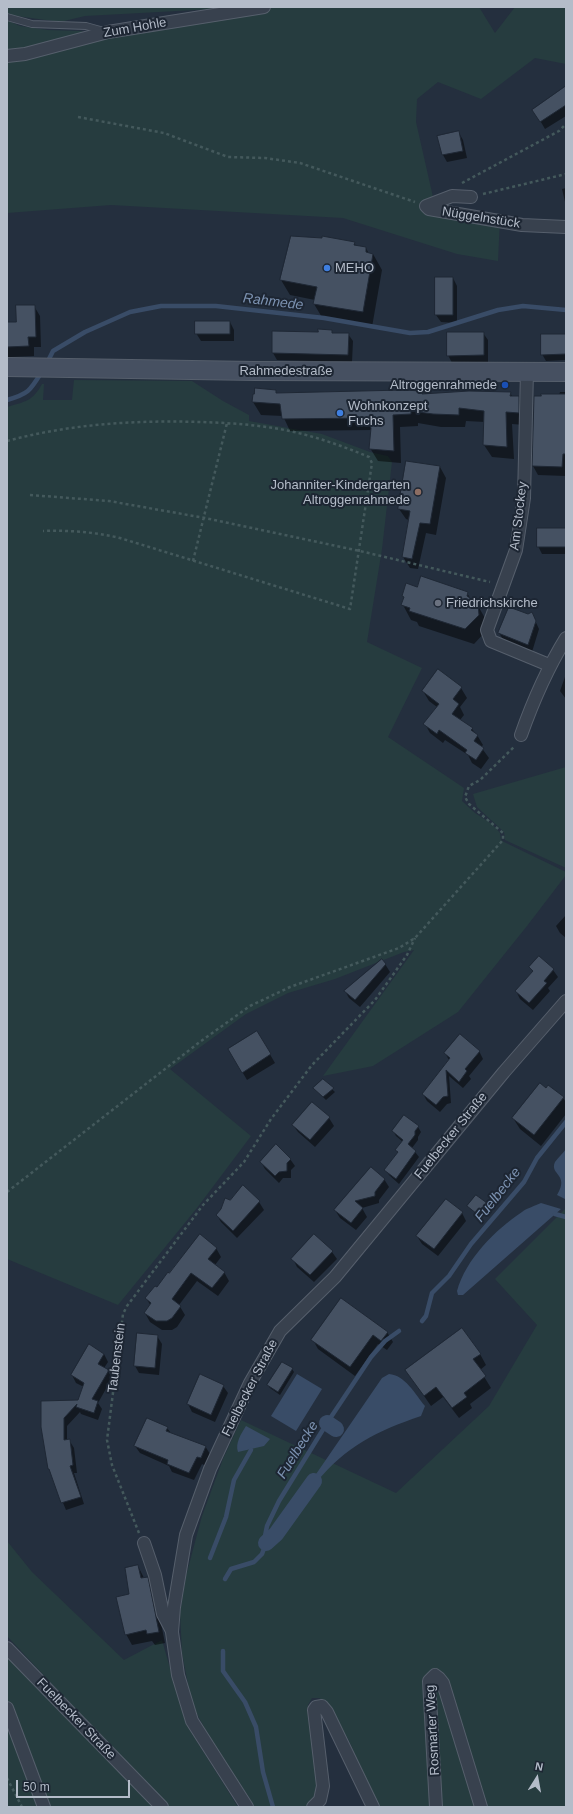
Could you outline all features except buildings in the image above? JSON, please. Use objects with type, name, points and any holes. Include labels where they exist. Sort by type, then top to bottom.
[{"type":"main road","name":"Rahmedestraße","points":[[7,367],[312,371],[566,372]]},
{"type":"street","name":"Zum Hohle","points":[[7,56],[26,54],[108,32],[227,9],[264,7]]},
{"type":"street","name":"Nüggelnstück","points":[[426,206],[452,196],[471,197]]},
{"type":"street","name":"Nüggelnstück","points":[[426,206],[429,209],[522,225],[566,227]]},
{"type":"street","name":"Am Stockey","points":[[527,371],[524,498],[516,550],[487,630],[491,641],[549,665]]},
{"type":"street","points":[[521,735],[530,709],[549,665],[566,638]]},
{"type":"street","name":"Fuelbecker Straße","points":[[247,1807],[192,1721],[178,1675],[172,1632],[174,1607],[186,1535],[204,1484],[250,1383],[280,1331],[335,1277],[494,1083],[566,1001]]},
{"type":"street","points":[[144,1543],[155,1575],[163,1614],[172,1632]]},
{"type":"street","name":"Fuelbecker Straße","points":[[7,1648],[162,1807]]},
{"type":"street","name":"Rosmarter Weg","points":[[436,1807],[428,1681],[435,1675],[442,1683],[481,1807]]},
{"type":"street","points":[[314,1807],[320,1800],[323,1786],[314,1710],[316,1707],[322,1706],[327,1712],[373,1807]]},
{"type":"street","points":[[7,1708],[44,1807]]},
{"type":"lane","points":[[7,17],[32,24],[86,26],[108,32]]},
{"type":"path","points":[[78,117],[164,133],[228,157],[265,158],[300,163],[426,206]]},
{"type":"path","name":"Nüggelnstück","points":[[452,196],[460,184],[559,131],[566,124]]},
{"type":"path","name":"Nüggelnstück","points":[[471,197],[566,174]]},
{"type":"path","points":[[7,441],[42,432],[95,425],[160,421],[227,423],[253,425],[294,432],[339,445],[369,456],[372,464],[350,610],[120,538],[93,532],[66,530],[43,531]]},
{"type":"path","points":[[193,561],[205,518],[227,423]]},
{"type":"path","points":[[30,496],[109,501],[205,518],[360,550],[504,585]]},
{"type":"path","points":[[7,1192],[194,1046],[250,1006],[290,987],[399,948],[415,938],[503,840],[503,833],[470,804],[465,797],[469,786],[480,780],[517,745],[521,735]]},
{"type":"path","name":"Taubenstein","points":[[144,1543],[112,1464],[107,1440],[123,1314],[127,1306],[203,1205],[244,1162],[271,1119],[312,1065],[375,1000],[408,955],[415,938]]},
{"type":"path","points":[[7,1778],[22,1807]]},
{"type":"green space","points":[[7,7],[208,7],[214,9],[85,16],[60,22],[9,15],[7,13]]},
{"type":"green space","points":[[278,7],[479,7],[495,33],[515,7],[566,7],[566,64],[535,58],[481,99],[438,82],[417,99],[416,122],[433,197],[439,205],[500,218],[498,261],[457,254],[343,218],[111,205],[7,213],[7,20],[20,26],[48,30],[81,31],[98,37]]},
{"type":"green space","points":[[74,380],[192,381],[223,401],[249,415],[249,421],[322,434],[370,452],[388,456],[392,462],[382,549],[367,642],[422,668],[388,737],[464,788],[462,801],[475,813],[492,824],[500,833],[501,840],[566,872],[566,875],[527,926],[458,1012],[373,1066],[323,1076],[414,950],[404,952],[335,979],[288,993],[246,1014],[170,1069],[251,1136],[197,1208],[118,1305],[7,1259],[7,407],[32,398],[42,384],[44,384],[43,400],[72,400]]},
{"type":"green space","points":[[566,767],[566,868],[505,840],[504,832],[477,807],[473,794]]},
{"type":"green space","points":[[566,1208],[566,1807],[379,1807],[348,1739],[327,1703],[319,1698],[312,1698],[308,1705],[317,1775],[315,1799],[307,1807],[254,1807],[249,1797],[223,1762],[192,1705],[182,1653],[180,1613],[186,1576],[202,1516],[223,1459],[241,1420],[396,1493],[489,1406],[537,1325],[495,1279]]},
{"type":"green space","points":[[7,1541],[32,1572],[124,1660],[162,1640],[186,1724],[238,1807],[167,1807],[7,1636]]},
{"type":"green space","points":[[7,1654],[154,1807],[7,1807]]},
{"type":"water","points":[[566,1149],[565,1199],[557,1195],[561,1183],[554,1166],[555,1162]]},
{"type":"water","points":[[541,1203],[561,1209],[463,1295],[458,1295],[457,1291],[461,1279],[467,1268],[474,1257],[492,1236],[526,1209]]},
{"type":"water","points":[[297,1374],[322,1389],[296,1431],[271,1416]]},
{"type":"water","points":[[389,1374],[395,1375],[405,1381],[425,1406],[421,1416],[376,1434],[363,1441],[339,1459],[316,1483],[312,1480],[382,1378]]},
{"type":"water","points":[[246,1426],[270,1439],[264,1446],[238,1452],[237,1445],[240,1435]]},
{"type":"waterway","name":"Rahmede","points":[[47,363],[53,351],[85,332],[130,312],[161,306],[216,306],[324,318],[410,333],[428,332],[498,310],[523,306],[566,310]]},
{"type":"waterway","name":"Rahmede","points":[[7,400],[20,396],[28,391],[41,373]]},
{"type":"waterway","name":"Fuelbecke","points":[[422,1321],[426,1316],[432,1293],[449,1276],[471,1244],[524,1182],[537,1158],[566,1122]]},
{"type":"waterway","points":[[555,1214],[566,1217]]},
{"type":"waterway","name":"Fuelbecke","points":[[225,1579],[231,1569],[254,1562],[262,1554],[266,1543],[265,1536],[267,1526],[279,1501],[327,1423],[371,1357],[385,1341],[399,1331]]},
{"type":"waterway","points":[[327,1423],[336,1429]]},
{"type":"waterway","points":[[210,1558],[226,1517],[234,1480],[251,1450]]},
{"type":"waterway","points":[[266,1543],[276,1534],[314,1481]]},
{"type":"waterway","name":"Fuelbecke","points":[[223,1651],[223,1671],[245,1702],[256,1727],[263,1772],[273,1807]]},
{"type":"place","name":"MEHO","points":[[327,268]]},
{"type":"place","name":"Altroggenrahmede","points":[[505,385]]},
{"type":"place","name":"Wohnkonzept Fuchs","points":[[340,413]]},
{"type":"place","name":"Johanniter-Kindergarten Altroggenrahmede","points":[[418,492]]},
{"type":"place","name":"Friedrichskirche","points":[[438,603]]}]
